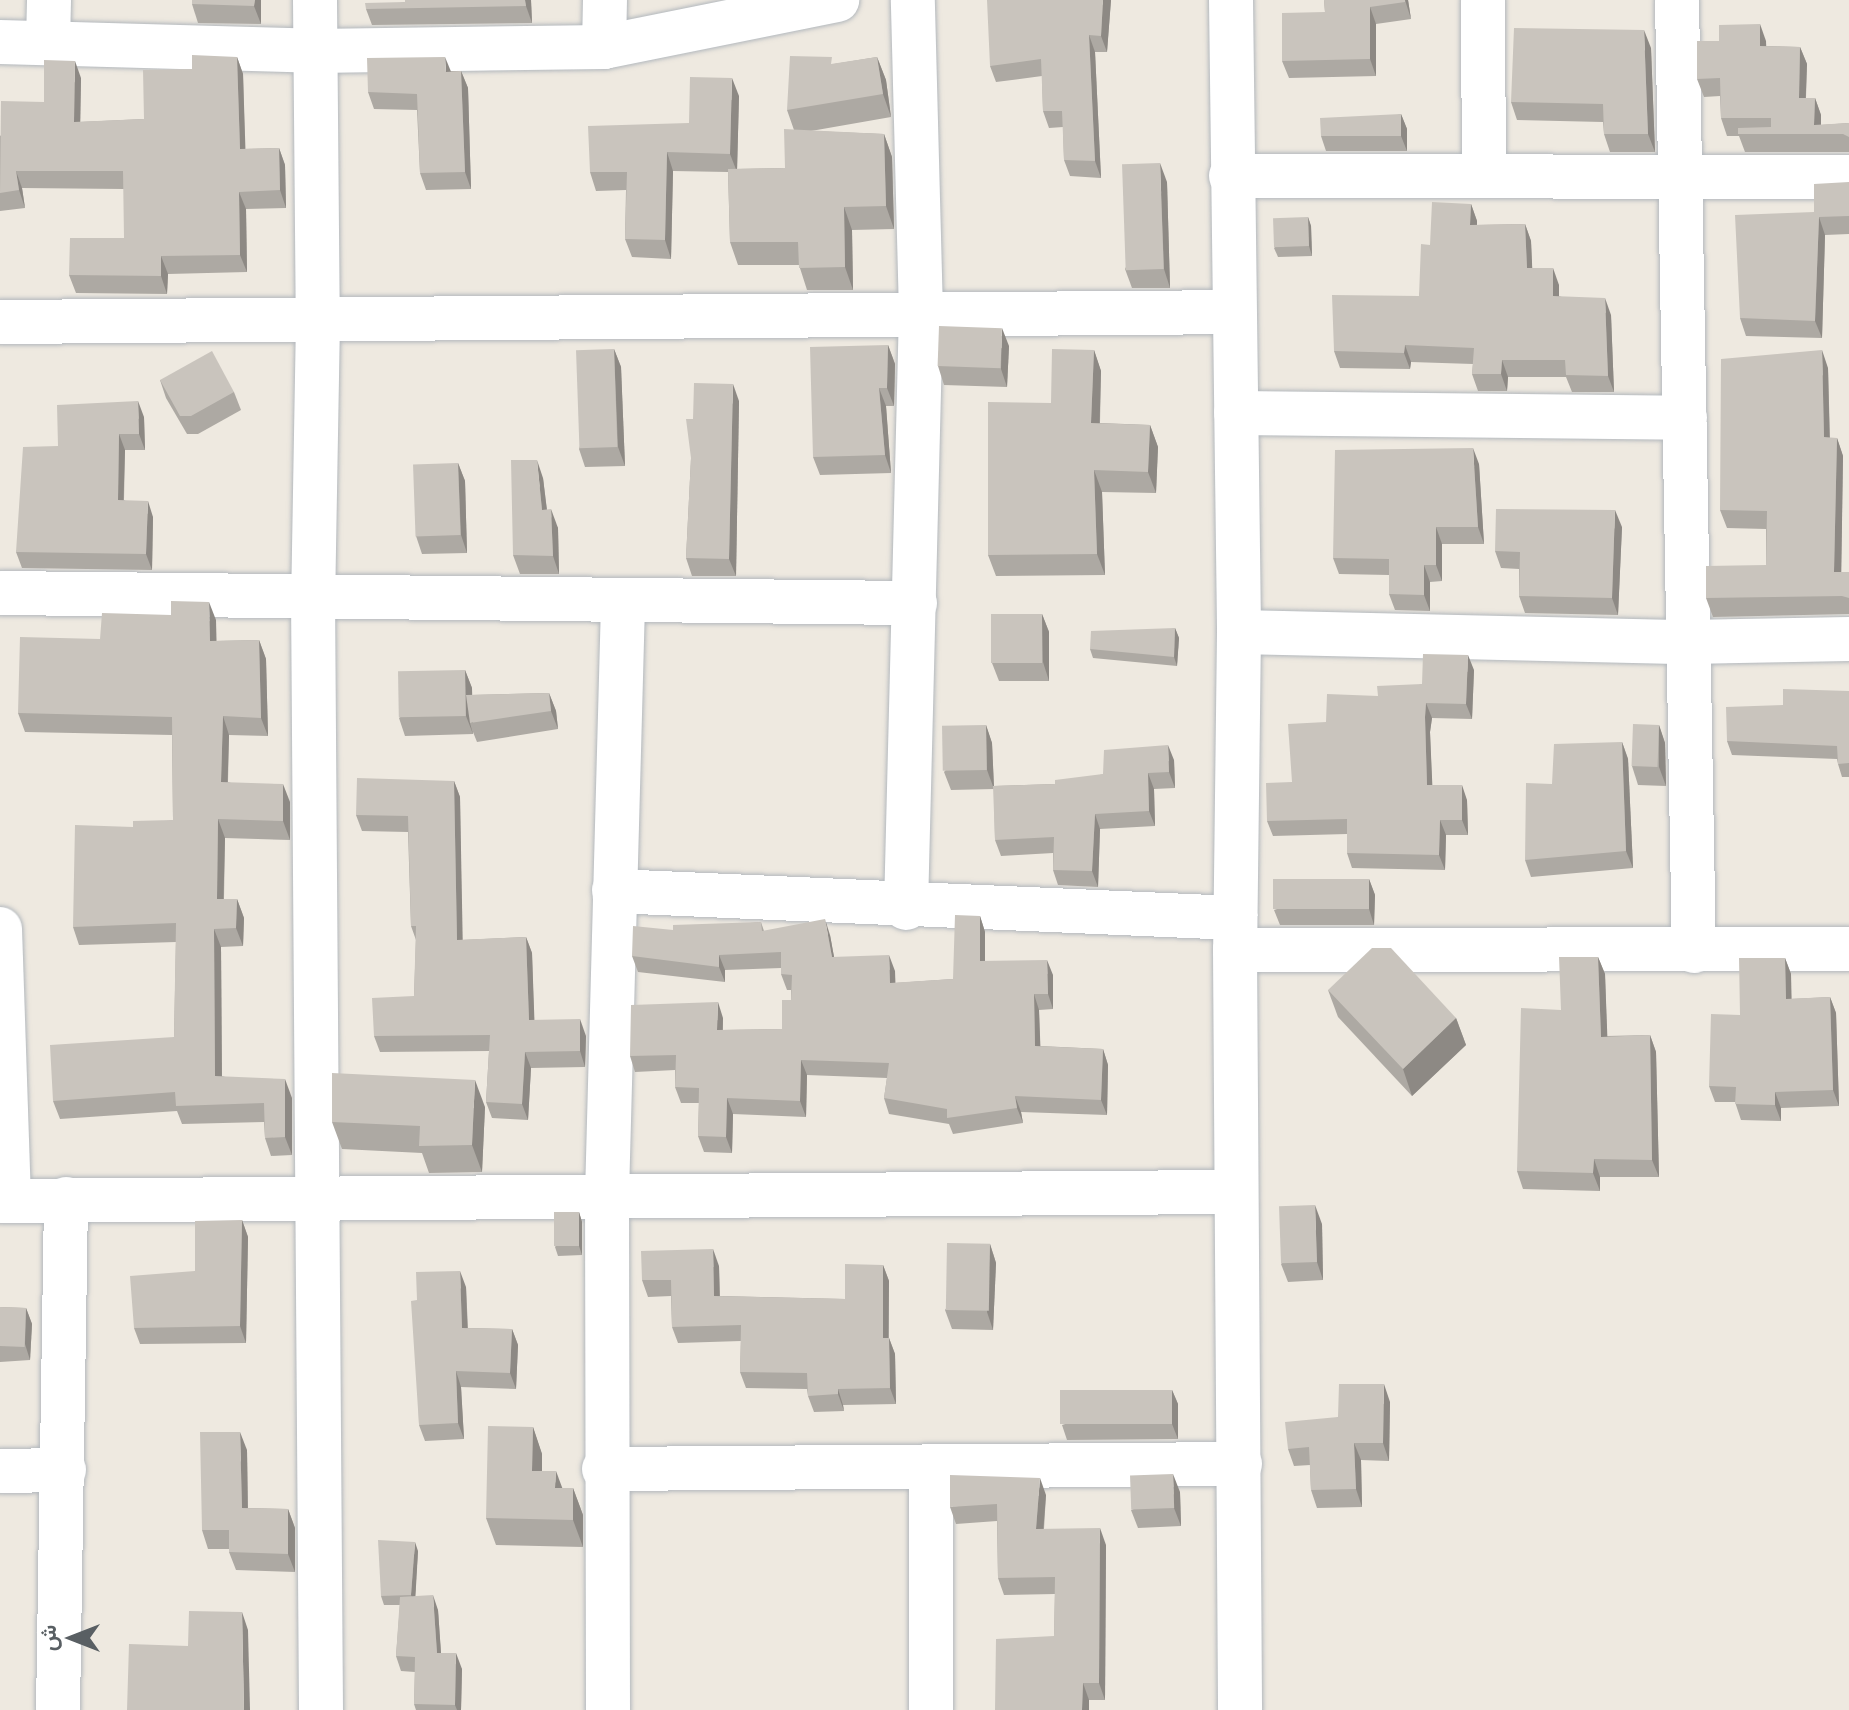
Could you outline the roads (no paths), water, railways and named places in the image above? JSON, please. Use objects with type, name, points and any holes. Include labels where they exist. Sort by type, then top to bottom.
[{"type":"street","points":[[315,0],[318,320],[313,594],[321,1710]]},
{"type":"street","points":[[604,47],[605,0]]},
{"type":"street","points":[[0,42],[48,21],[315,51],[604,47],[837,0]]},
{"type":"street","points":[[906,908],[921,313],[913,0]]},
{"type":"street","points":[[1231,0],[1239,632],[1235,934],[1240,1710]]},
{"type":"street","points":[[1483,0],[1484,176]]},
{"type":"street","points":[[1677,0],[1677,176],[1685,418],[1694,951]]},
{"type":"street","points":[[1231,176],[1849,177]]},
{"type":"street","points":[[0,322],[1233,312]]},
{"type":"street","points":[[1236,413],[1685,418]]},
{"type":"street","points":[[0,593],[313,594],[623,604],[915,603]]},
{"type":"street","points":[[608,1710],[604,1469],[607,1195],[623,604]]},
{"type":"street","points":[[1239,632],[1688,642],[1849,639]]},
{"type":"street","points":[[614,891],[906,908],[1235,934],[1694,951],[1849,949]]},
{"type":"street","points":[[0,929],[4,1201],[319,1196],[1236,1192]]},
{"type":"street","points":[[58,1710],[66,1199]]},
{"type":"street","points":[[604,1469],[1240,1464]]},
{"type":"street","points":[[931,1468],[931,1710]]},
{"type":"street","points":[[0,1471],[64,1470]]}]
